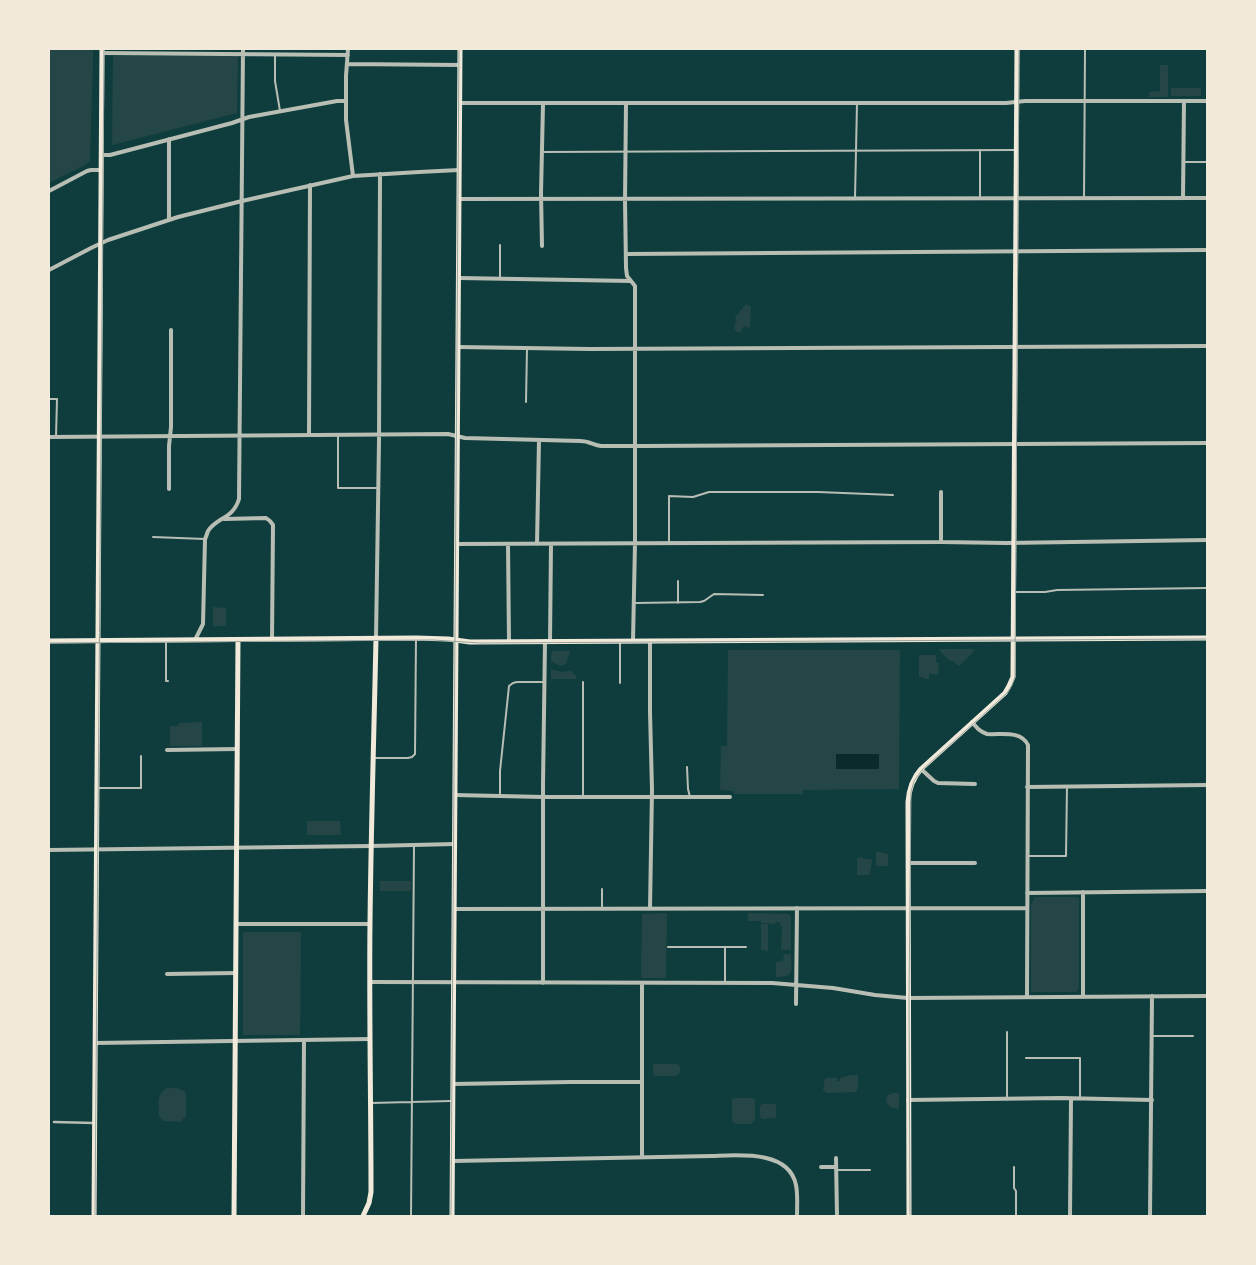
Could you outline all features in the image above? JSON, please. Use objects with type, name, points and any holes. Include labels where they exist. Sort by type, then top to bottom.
[{"type":"main road","points":[[452,1216],[460,49]]},
{"type":"main road","points":[[909,1216],[909,792],[913,780],[921,769],[1004,693],[1010,686],[1013,677],[1017,49]]},
{"type":"main road","points":[[94,1216],[102,51]]},
{"type":"main road","points":[[363,1216],[371,1192],[370,924],[376,638]]},
{"type":"main road","points":[[49,641],[416,638],[470,642],[509,642],[1207,638]]},
{"type":"main road","points":[[234,1216],[238,640]]},
{"type":"street","points":[[195,640],[203,624],[206,539],[208,531],[214,524],[231,514],[238,504],[239,498],[243,49]]},
{"type":"street","points":[[348,49],[345,101],[353,176]]},
{"type":"street","points":[[102,51],[348,55]]},
{"type":"street","points":[[347,64],[460,65]]},
{"type":"street","points":[[101,155],[110,155],[249,117],[345,101]]},
{"type":"street","points":[[1184,101],[1184,198]]},
{"type":"street","points":[[460,103],[1207,101]]},
{"type":"street","points":[[626,103],[626,268],[627,276],[635,286],[633,641]]},
{"type":"street","points":[[542,246],[543,104]]},
{"type":"street","points":[[169,139],[169,220]]},
{"type":"street","points":[[49,191],[87,171],[101,170]]},
{"type":"street","points":[[49,270],[108,240],[169,220],[242,201],[353,176],[460,170]]},
{"type":"street","points":[[376,638],[379,488],[380,174]]},
{"type":"street","points":[[309,435],[310,185]]},
{"type":"street","points":[[459,199],[1207,198]]},
{"type":"street","points":[[626,254],[1207,250]]},
{"type":"street","points":[[459,278],[630,281]]},
{"type":"street","points":[[169,489],[172,330]]},
{"type":"street","points":[[458,347],[635,349],[1207,346]]},
{"type":"street","points":[[49,437],[448,434],[465,438],[589,441],[600,446],[1207,444]]},
{"type":"street","points":[[537,544],[539,440]]},
{"type":"street","points":[[941,492],[941,542]]},
{"type":"street","points":[[222,520],[266,518],[273,525],[272,639]]},
{"type":"street","points":[[456,544],[1207,540]]},
{"type":"street","points":[[508,544],[509,642]]},
{"type":"street","points":[[543,983],[545,682],[551,544]]},
{"type":"street","points":[[650,641],[652,797],[650,908]]},
{"type":"street","points":[[972,722],[980,732],[1016,735],[1024,739],[1028,745],[1026,997]]},
{"type":"street","points":[[167,750],[237,749]]},
{"type":"street","points":[[921,769],[938,783],[975,784]]},
{"type":"street","points":[[1027,787],[1207,784]]},
{"type":"street","points":[[456,795],[730,797]]},
{"type":"street","points":[[49,850],[455,844]]},
{"type":"street","points":[[908,863],[976,864]]},
{"type":"street","points":[[1027,893],[1207,891]]},
{"type":"street","points":[[1083,892],[1083,997]]},
{"type":"street","points":[[796,1004],[797,908]]},
{"type":"street","points":[[454,909],[1027,908]]},
{"type":"street","points":[[236,924],[370,924]]},
{"type":"street","points":[[167,974],[235,973]]},
{"type":"street","points":[[370,982],[772,983],[833,988],[908,998],[1207,996]]},
{"type":"street","points":[[642,983],[642,1157]]},
{"type":"street","points":[[1150,1216],[1152,996]]},
{"type":"street","points":[[95,1043],[370,1039]]},
{"type":"street","points":[[303,1216],[304,1040]]},
{"type":"street","points":[[453,1084],[642,1082]]},
{"type":"street","points":[[908,1100],[1007,1098],[1152,1100]]},
{"type":"street","points":[[1070,1216],[1071,1099]]},
{"type":"street","points":[[54,1122],[94,1123]]},
{"type":"street","points":[[452,1161],[752,1155],[772,1159],[790,1171],[796,1184],[797,1216]]},
{"type":"street","points":[[836,1158],[837,1216]]},
{"type":"street","points":[[821,1167],[836,1169]]},
{"type":"lane","points":[[1084,198],[1085,49]]},
{"type":"lane","points":[[275,54],[275,80],[280,111]]},
{"type":"lane","points":[[855,198],[857,103]]},
{"type":"lane","points":[[980,150],[980,199]]},
{"type":"lane","points":[[542,152],[1016,150]]},
{"type":"lane","points":[[1184,162],[1207,162]]},
{"type":"lane","points":[[500,245],[500,279]]},
{"type":"lane","points":[[526,402],[527,348]]},
{"type":"lane","points":[[49,399],[57,399],[56,437]]},
{"type":"lane","points":[[338,435],[338,488],[379,488]]},
{"type":"lane","points":[[669,543],[669,496],[693,496],[709,492],[893,494]]},
{"type":"lane","points":[[153,537],[206,539]]},
{"type":"lane","points":[[678,581],[678,603]]},
{"type":"lane","points":[[1013,592],[1207,588]]},
{"type":"lane","points":[[634,603],[700,602],[714,594],[763,595]]},
{"type":"lane","points":[[374,758],[408,758],[415,754],[416,638]]},
{"type":"lane","points":[[166,640],[166,681],[168,681]]},
{"type":"lane","points":[[620,641],[620,683]]},
{"type":"lane","points":[[500,796],[500,771],[509,686],[517,682],[545,682]]},
{"type":"lane","points":[[583,682],[583,797]]},
{"type":"lane","points":[[97,788],[141,788],[141,756]]},
{"type":"lane","points":[[687,767],[690,797]]},
{"type":"lane","points":[[1028,856],[1066,856],[1067,786]]},
{"type":"lane","points":[[412,1216],[414,844]]},
{"type":"lane","points":[[602,889],[602,908]]},
{"type":"lane","points":[[668,947],[746,947]]},
{"type":"lane","points":[[725,947],[725,983]]},
{"type":"lane","points":[[1007,1032],[1007,1098]]},
{"type":"lane","points":[[1152,1036],[1193,1036]]},
{"type":"lane","points":[[1026,1058],[1080,1058],[1080,1099]]},
{"type":"lane","points":[[371,1103],[453,1101]]},
{"type":"lane","points":[[1014,1167],[1016,1216]]},
{"type":"lane","points":[[836,1169],[870,1170]]},
{"type":"shaded area","points":[[49,49],[93,50],[93,57],[90,161],[49,183]]},
{"type":"shaded area","points":[[113,56],[238,56],[237,113],[112,145]]},
{"type":"shaded area","points":[[1160,65],[1168,65],[1168,97],[1149,97],[1149,92],[1160,91]]},
{"type":"shaded area","points":[[1171,88],[1201,88],[1201,96],[1171,96]]},
{"type":"shaded area","points":[[746,304],[751,307],[750,329],[745,326],[741,332],[737,332],[734,330],[735,317]]},
{"type":"shaded area","points":[[213,607],[226,608],[226,626],[213,626]]},
{"type":"shaded area","points":[[940,649],[975,650],[959,666],[950,661]]},
{"type":"shaded area","points":[[728,650],[900,650],[899,789],[803,790],[803,794],[734,794],[733,791],[720,790],[721,746],[727,746]]},
{"type":"shaded area","points":[[553,651],[570,651],[566,664],[560,666],[551,661]]},
{"type":"shaded area","points":[[919,655],[936,655],[936,662],[939,663],[938,675],[929,674],[929,679],[919,677]]},
{"type":"shaded area","points":[[551,669],[563,672],[570,670],[576,676],[576,679],[551,679]]},
{"type":"shaded area","points":[[202,722],[202,746],[170,746],[170,726],[178,726],[179,723]]},
{"type":"shaded area","points":[[836,754],[879,754],[879,769],[836,769]]},
{"type":"shaded area","points":[[307,821],[340,821],[341,835],[307,835]]},
{"type":"shaded area","points":[[876,851],[888,854],[888,866],[876,866]]},
{"type":"shaded area","points":[[857,858],[871,859],[872,861],[870,875],[857,875]]},
{"type":"shaded area","points":[[380,881],[411,881],[411,891],[380,891]]},
{"type":"shaded area","points":[[1035,897],[1076,897],[1079,899],[1079,988],[1076,992],[1031,992],[1031,904]]},
{"type":"shaded area","points":[[667,913],[666,978],[641,978],[642,914]]},
{"type":"shaded area","points":[[748,913],[789,914],[791,917],[791,950],[781,950],[782,926],[780,922],[775,922],[775,924],[748,921]]},
{"type":"shaded area","points":[[761,924],[768,924],[768,951],[761,950]]},
{"type":"shaded area","points":[[243,932],[301,932],[300,1035],[243,1034]]},
{"type":"shaded area","points":[[784,954],[791,954],[791,972],[787,976],[776,977],[776,962],[783,961]]},
{"type":"shaded area","points":[[653,1064],[677,1064],[680,1067],[680,1072],[676,1076],[654,1076]]},
{"type":"shaded area","points":[[858,1075],[858,1089],[856,1092],[827,1093],[823,1090],[825,1078],[837,1078],[837,1081],[840,1081],[840,1078]]},
{"type":"shaded area","points":[[167,1088],[180,1089],[186,1094],[186,1116],[180,1122],[163,1121],[159,1116],[160,1096],[163,1090]]},
{"type":"shaded area","points":[[899,1093],[899,1109],[890,1107],[886,1102],[887,1095]]},
{"type":"shaded area","points":[[733,1098],[753,1098],[755,1100],[755,1120],[751,1124],[735,1124],[732,1121]]},
{"type":"shaded area","points":[[762,1104],[776,1105],[775,1118],[762,1119],[760,1116],[760,1106]]},
{"type":"tram line","points":[[95,1216],[104,49]]},
{"type":"tram line","points":[[451,1216],[459,49]]},
{"type":"tram line","points":[[910,1216],[909,998],[911,792],[914,781],[922,770],[1007,693],[1015,677],[1019,49]]},
{"type":"tram line","points":[[49,643],[433,640],[480,643],[1207,639]]}]
